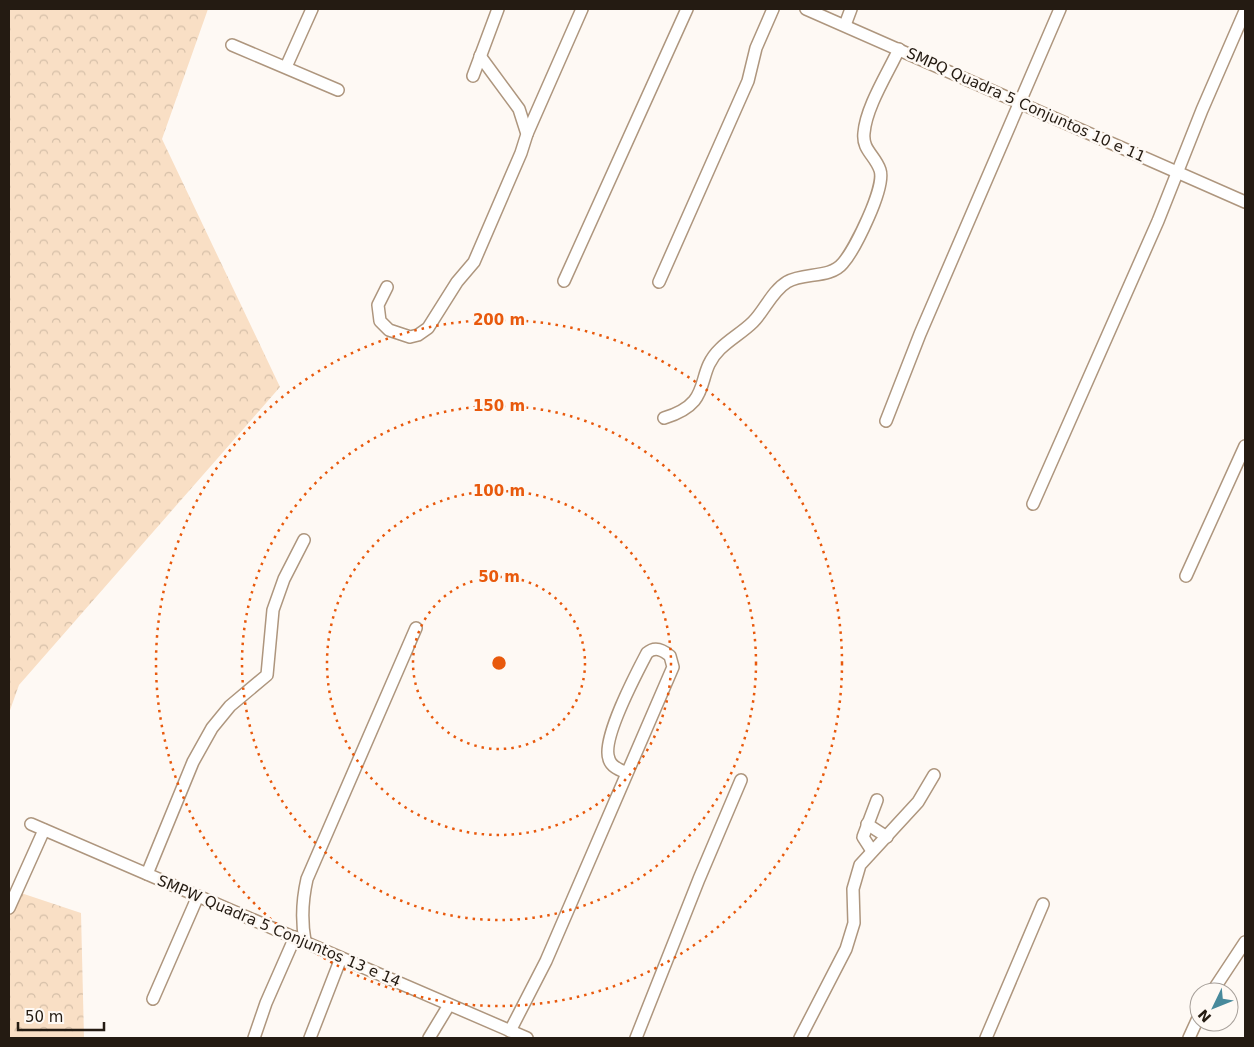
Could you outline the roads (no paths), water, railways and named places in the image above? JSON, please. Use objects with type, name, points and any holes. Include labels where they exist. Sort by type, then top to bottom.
[{"type":"street","points":[[286,67],[312,9]]},
{"type":"street","points":[[472,76],[498,9]]},
{"type":"street","points":[[387,287],[378,304],[380,321],[389,330],[410,337],[418,335],[428,328],[448,296],[474,262],[527,134],[582,9]]},
{"type":"street","points":[[564,281],[687,9]]},
{"type":"street","points":[[660,282],[748,81],[756,48],[773,9]]},
{"type":"street","name":"SMPQ Quadra 5 Conjuntos 10 e 11","points":[[806,9],[1245,202]]},
{"type":"street","points":[[844,25],[851,9]]},
{"type":"street","points":[[886,422],[920,334],[1060,9]]},
{"type":"street","points":[[1033,504],[1179,172],[1202,110],[1245,11]]},
{"type":"street","points":[[232,44],[338,90]]},
{"type":"street","points":[[664,418],[678,414],[693,404],[718,350],[753,322],[786,282],[836,269],[852,250],[879,190],[881,178],[879,168],[863,143],[864,131],[869,115],[899,49]]},
{"type":"street","points":[[480,56],[511,95],[519,109],[527,134]]},
{"type":"street","points":[[1186,576],[1245,446]]},
{"type":"street","points":[[147,874],[194,762],[212,728],[230,706],[267,675],[273,610],[284,579],[304,540]]},
{"type":"street","points":[[254,1038],[266,1003],[300,939],[302,902],[307,879],[416,628]]},
{"type":"street","points":[[510,1031],[546,961],[673,667],[670,656],[663,651],[655,649],[647,653],[610,738],[607,755],[609,762],[627,773]]},
{"type":"street","points":[[800,1038],[846,949],[854,923],[855,876],[860,865],[918,802],[934,775]]},
{"type":"street","points":[[636,1038],[695,888],[741,780]]},
{"type":"street","points":[[872,851],[864,841],[867,824],[877,800]]},
{"type":"street","name":"SMPW Quadra 5 Conjuntos 13 e 14","points":[[31,824],[527,1038]]},
{"type":"street","points":[[867,824],[887,837]]},
{"type":"street","points":[[9,908],[44,830]]},
{"type":"street","points":[[153,999],[198,896]]},
{"type":"street","points":[[986,1038],[1043,904]]},
{"type":"street","points":[[1219,982],[1245,942]]},
{"type":"street","points":[[310,1038],[340,958]]},
{"type":"street","points":[[429,1038],[449,1005]]}]
